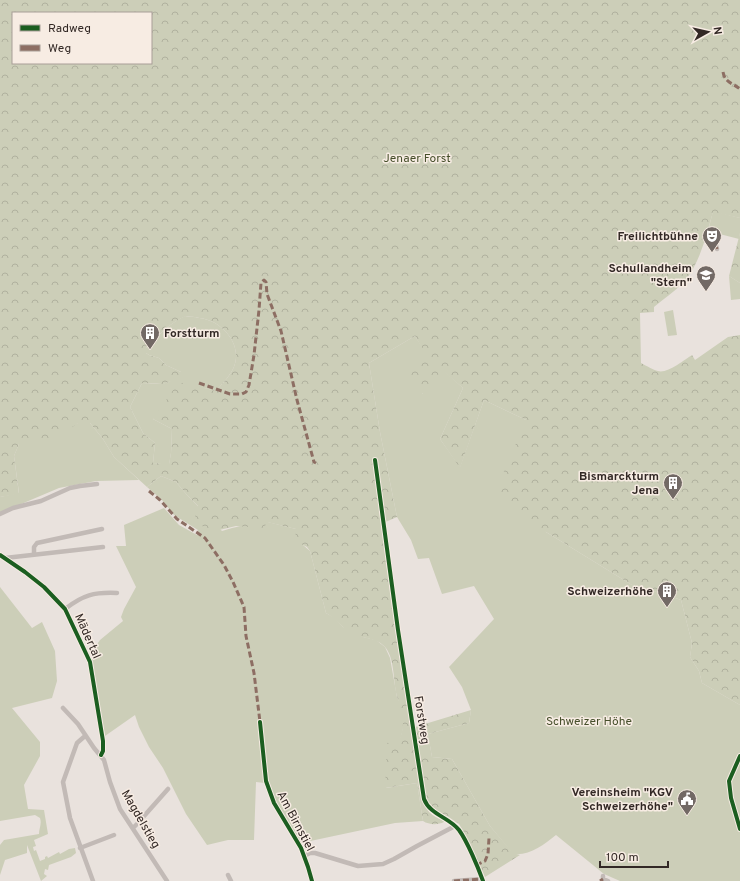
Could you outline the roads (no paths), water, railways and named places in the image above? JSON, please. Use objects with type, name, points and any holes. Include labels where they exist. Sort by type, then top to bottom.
[{"type":"street","points":[[710,246],[713,244],[716,245],[717,249]]},
{"type":"street","name":"Forstweg","points":[[375,460],[398,630],[424,799],[429,808],[455,826],[461,833],[483,880]]},
{"type":"street","points":[[0,514],[13,508],[41,502],[70,488],[97,484]]},
{"type":"street","points":[[34,554],[34,547],[37,543],[102,529]]},
{"type":"street","name":"Mädertal","points":[[2,556],[103,547]]},
{"type":"street","name":"Mädertal","points":[[2,556],[44,587],[65,609],[90,662],[103,742],[103,751],[101,755]]},
{"type":"street","name":"Mädertal","points":[[65,609],[74,602],[90,594],[100,592],[117,593]]},
{"type":"street","name":"Magdelstieg","points":[[63,708],[78,724],[85,736],[101,755],[106,764],[114,796],[120,808],[167,881]]},
{"type":"street","name":"Am Birnstiel","points":[[260,722],[266,781],[274,803],[300,846],[312,881]]},
{"type":"street","points":[[85,736],[77,743],[63,782],[70,818],[93,881]]},
{"type":"street","points":[[740,756],[729,781],[731,798],[740,829]]},
{"type":"street","points":[[133,828],[168,789]]},
{"type":"street","points":[[304,856],[310,853],[315,853],[358,866],[383,864],[449,831],[455,826]]},
{"type":"street","points":[[80,848],[114,835]]},
{"type":"street","points":[[228,875],[231,881]]},
{"type":"street","points":[[454,881],[483,880]]},
{"type":"place","name":"Freilichtbühne","points":[[712,253]]},
{"type":"place","name":"Schullandheim \"Stern\"","points":[[706,292]]},
{"type":"place","name":"Forstturm","points":[[150,350]]},
{"type":"place","name":"Bismarckturm Jena","points":[[673,500]]},
{"type":"place","name":"Schweizerhöhe","points":[[667,608]]},
{"type":"place","name":"Vereinsheim \"KGV Schweizerhöhe\"","points":[[687,816]]},
{"type":"park label","name":"Jenaer Forst","points":[[417,158]]},
{"type":"park label","name":"Schweizer Höhe","points":[[589,721]]}]
